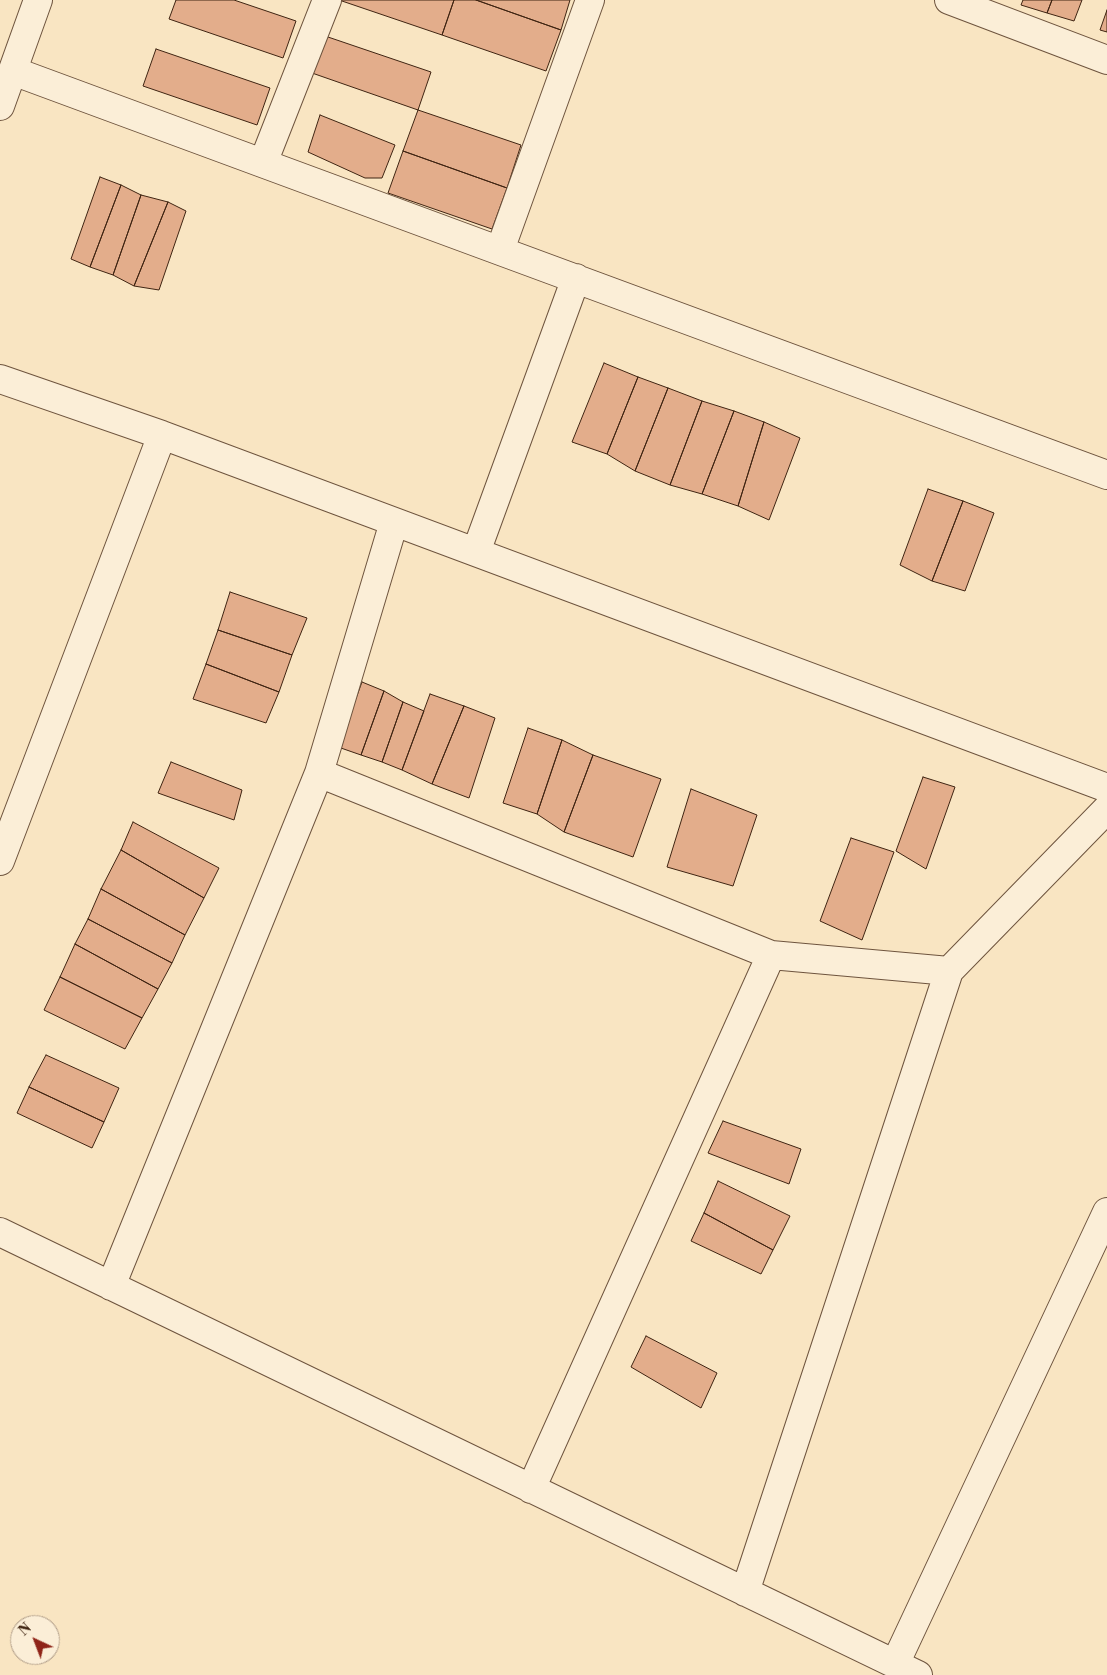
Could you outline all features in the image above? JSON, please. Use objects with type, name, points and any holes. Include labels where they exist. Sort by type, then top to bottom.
[{"type":"street","points":[[0,106],[38,0]]},
{"type":"street","points":[[263,163],[327,0]]},
{"type":"street","points":[[500,250],[590,0]]},
{"type":"street","points":[[949,0],[1107,60]]},
{"type":"street","points":[[13,71],[1107,475]]},
{"type":"street","points":[[476,552],[576,278]]},
{"type":"street","points":[[0,379],[162,435],[1107,788]]},
{"type":"street","points":[[0,860],[162,435]]},
{"type":"street","points":[[111,1286],[319,773],[394,522]]},
{"type":"street","points":[[319,773],[771,955],[950,971]]},
{"type":"street","points":[[745,1592],[950,971],[1107,809]]},
{"type":"street","points":[[531,1489],[771,955]]},
{"type":"street","points":[[0,1232],[907,1670],[1107,1212]]},
{"type":"building","points":[[176,0],[234,0],[296,21],[283,58],[169,19]]},
{"type":"building","points":[[339,0],[454,0],[442,35]]},
{"type":"building","points":[[454,0],[476,0],[561,30],[546,71],[442,35]]},
{"type":"building","points":[[476,0],[570,0],[561,30]]},
{"type":"building","points":[[1023,0],[1052,0],[1047,13],[1021,5]]},
{"type":"building","points":[[1052,0],[1082,0],[1074,21],[1047,13]]},
{"type":"building","points":[[1107,10],[1107,32],[1100,30]]},
{"type":"building","points":[[325,36],[431,72],[418,110],[312,73]]},
{"type":"building","points":[[156,49],[270,88],[257,125],[143,86]]},
{"type":"building","points":[[418,110],[521,145],[507,188],[403,151]]},
{"type":"building","points":[[320,115],[395,145],[382,178],[365,178],[308,152]]},
{"type":"building","points":[[403,151],[507,188],[492,229],[388,193]]},
{"type":"building","points":[[100,177],[121,185],[90,267],[71,259]]},
{"type":"building","points":[[121,185],[141,195],[113,275],[90,267]]},
{"type":"building","points":[[141,195],[168,202],[134,286],[113,275]]},
{"type":"building","points":[[168,202],[186,211],[159,290],[134,286]]},
{"type":"building","points":[[604,363],[638,377],[607,454],[572,442]]},
{"type":"building","points":[[638,377],[668,388],[635,471],[607,454]]},
{"type":"building","points":[[668,388],[702,401],[670,485],[635,471]]},
{"type":"building","points":[[702,401],[734,411],[702,494],[670,485]]},
{"type":"building","points":[[734,411],[764,422],[738,506],[702,494]]},
{"type":"building","points":[[764,422],[800,438],[769,520],[738,506]]},
{"type":"building","points":[[928,489],[963,501],[932,581],[900,565]]},
{"type":"building","points":[[963,501],[994,513],[965,591],[932,581]]},
{"type":"building","points":[[230,592],[307,618],[292,655],[218,630]]},
{"type":"building","points":[[218,630],[292,655],[279,692],[206,664]]},
{"type":"building","points":[[206,664],[279,692],[266,723],[193,699]]},
{"type":"building","points":[[362,682],[384,691],[361,755],[338,747]]},
{"type":"building","points":[[384,691],[403,702],[382,762],[361,755]]},
{"type":"building","points":[[430,694],[464,706],[432,784],[402,770]]},
{"type":"building","points":[[403,702],[424,711],[402,770],[382,762]]},
{"type":"building","points":[[464,706],[495,718],[469,798],[432,784]]},
{"type":"building","points":[[528,728],[562,740],[537,814],[503,803]]},
{"type":"building","points":[[562,740],[593,755],[564,832],[537,814]]},
{"type":"building","points":[[593,755],[661,779],[633,857],[564,832]]},
{"type":"building","points":[[171,762],[242,790],[234,820],[158,793]]},
{"type":"building","points":[[923,777],[955,787],[926,869],[896,851]]},
{"type":"building","points":[[691,789],[757,815],[733,886],[667,867]]},
{"type":"building","points":[[133,822],[219,868],[204,898],[121,850]]},
{"type":"building","points":[[851,838],[894,852],[862,940],[820,921]]},
{"type":"building","points":[[121,850],[204,898],[185,935],[101,889]]},
{"type":"building","points":[[101,889],[185,935],[172,963],[88,919]]},
{"type":"building","points":[[88,919],[172,963],[158,989],[75,944]]},
{"type":"building","points":[[75,944],[158,989],[142,1018],[60,977]]},
{"type":"building","points":[[60,977],[142,1018],[125,1049],[44,1010]]},
{"type":"building","points":[[46,1055],[119,1088],[104,1122],[29,1087]]},
{"type":"building","points":[[29,1087],[104,1122],[92,1148],[17,1113]]},
{"type":"building","points":[[723,1121],[801,1149],[789,1184],[708,1153]]},
{"type":"building","points":[[718,1181],[790,1216],[773,1250],[704,1213]]},
{"type":"building","points":[[704,1213],[773,1250],[761,1274],[691,1241]]},
{"type":"building","points":[[646,1336],[717,1373],[701,1408],[631,1367]]}]
